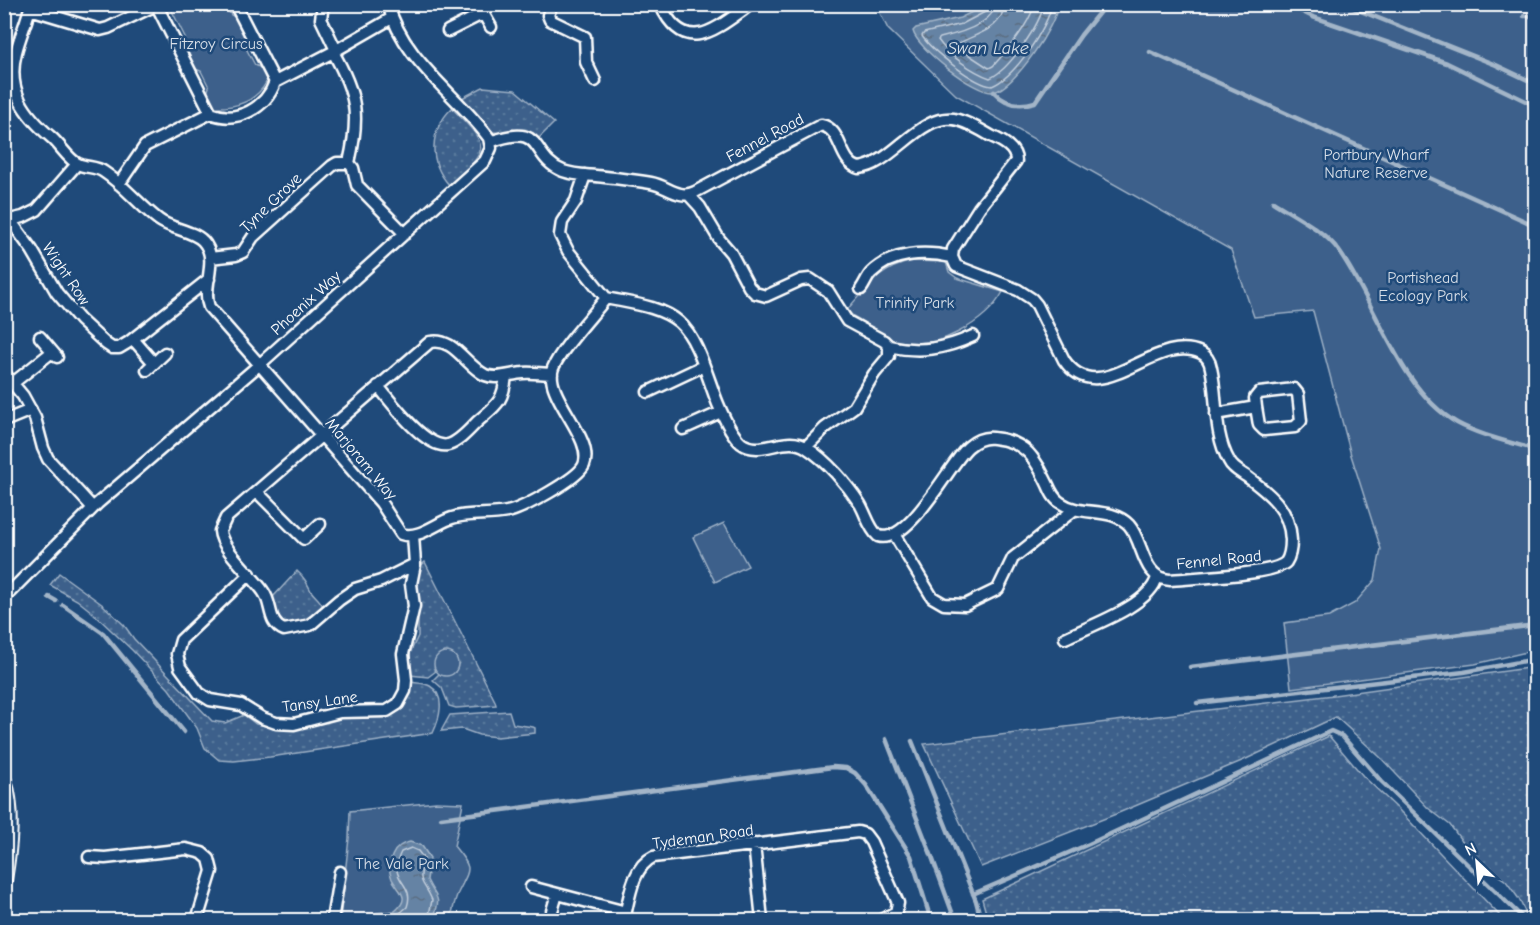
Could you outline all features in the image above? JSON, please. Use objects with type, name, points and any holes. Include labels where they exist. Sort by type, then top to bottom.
[{"type":"street","points":[[235,4],[275,82]]},
{"type":"street","points":[[323,4],[321,19],[350,83],[356,108],[356,128],[349,163],[353,168],[357,185],[405,234]]},
{"type":"street","points":[[388,4],[398,31],[415,55],[480,127],[490,142],[512,136],[530,138],[557,169],[572,174],[653,183],[673,193],[688,195],[700,207],[719,239],[731,253],[749,287],[755,293],[766,296],[801,280],[810,279],[828,291],[847,321],[889,346],[903,349],[926,350],[950,345],[974,336]]},
{"type":"street","points":[[552,4],[548,15],[550,20],[585,37],[586,62],[595,81]]},
{"type":"street","points":[[660,4],[673,27],[692,35],[706,33],[751,4]]},
{"type":"street","points":[[210,258],[206,245],[201,239],[160,221],[102,170],[76,164],[30,119],[18,96],[14,80],[14,63],[30,7],[100,30],[156,5],[211,113],[229,117],[252,111],[266,99],[275,82],[392,18]]},
{"type":"street","points":[[448,31],[483,9],[490,27]]},
{"type":"street","points":[[119,184],[145,146],[211,113]]},
{"type":"street","name":"Fennel Road","points":[[688,195],[818,126],[827,126],[832,130],[849,162],[860,168],[876,164],[929,124],[954,119],[1000,140],[1013,151],[1016,158],[1014,166],[979,208],[953,249],[952,257],[959,268],[1014,288],[1032,299],[1064,360],[1080,376],[1093,378],[1114,375],[1171,350],[1202,354],[1208,359],[1211,368],[1221,439],[1231,464],[1270,494],[1286,516],[1291,537],[1289,555],[1284,564],[1266,571],[1170,580],[1157,577],[1152,573],[1128,524],[1113,516],[1061,504],[1053,496],[1037,462],[1029,452],[1003,439],[987,438],[975,442],[966,449],[934,495],[894,534]]},
{"type":"street","name":"Phoenix Way","points":[[5,598],[93,508],[259,365],[485,161],[490,153],[490,142]]},
{"type":"street","name":"Tyne Grove","points":[[210,258],[243,252],[254,237],[332,166],[336,163],[349,163]]},
{"type":"street","points":[[8,220],[23,217],[37,210],[76,164]]},
{"type":"street","points":[[585,175],[576,201],[562,222],[560,235],[568,251],[606,298],[657,310],[676,320],[691,337],[721,412],[735,436],[746,445],[759,448],[787,442],[806,447],[821,459],[850,491],[874,533],[881,537],[894,534],[932,597],[944,604],[965,605],[996,590],[1001,585],[1013,558],[1075,509]]},
{"type":"street","name":"Wight Row","points":[[8,220],[32,250],[57,292],[80,320],[112,348],[119,348],[133,339],[209,279]]},
{"type":"street","points":[[861,289],[870,274],[877,268],[900,257],[919,254],[952,257]]},
{"type":"street","name":"Marjoram Way","points":[[210,258],[207,300],[209,307],[381,503],[398,531],[413,536]]},
{"type":"street","points":[[413,536],[453,517],[512,510],[570,481],[581,471],[586,460],[585,453],[575,427],[555,390],[553,367],[606,298]]},
{"type":"street","points":[[14,383],[54,354],[40,337]]},
{"type":"street","points":[[133,339],[150,367],[165,353]]},
{"type":"street","points":[[415,564],[381,581],[355,589],[310,625],[284,630],[275,624],[266,595],[224,542],[220,531],[226,518],[426,344],[435,341],[448,344],[474,368],[487,375],[552,374]]},
{"type":"street","points":[[806,447],[825,428],[854,407],[874,374],[889,356],[889,346]]},
{"type":"street","points":[[648,392],[703,366]]},
{"type":"street","points":[[4,372],[31,410],[48,459],[93,508]]},
{"type":"street","points":[[378,386],[422,434],[432,443],[443,445],[459,439],[501,400],[506,376]]},
{"type":"street","points":[[1294,389],[1299,395],[1301,421],[1294,427],[1263,430],[1259,425],[1256,407],[1255,399],[1258,394],[1294,389]]},
{"type":"street","points":[[1216,414],[1256,407]]},
{"type":"street","points":[[4,420],[31,410]]},
{"type":"street","points":[[683,429],[721,412]]},
{"type":"street","points":[[257,492],[304,539],[320,524]]},
{"type":"street","name":"Tansy Lane","points":[[250,574],[181,640],[178,646],[177,658],[187,678],[205,698],[241,705],[262,718],[289,724],[340,712],[387,711],[400,701],[405,691],[403,654],[413,613],[411,584],[415,564],[413,536]]},
{"type":"street","name":"Fennel Road","points":[[1065,638],[1142,599],[1155,585],[1157,577]]},
{"type":"street","points":[[4,781],[8,791],[9,847],[4,880]]},
{"type":"street","name":"Tydeman Road","points":[[625,916],[639,871],[650,858],[858,832],[865,834],[871,842],[899,906],[895,914],[881,921]]},
{"type":"street","points":[[754,844],[762,921]]},
{"type":"street","points":[[89,857],[105,858],[186,849],[202,853],[209,859],[212,871],[197,921]]},
{"type":"street","points":[[332,921],[340,872]]},
{"type":"street","points":[[531,887],[625,916]]},
{"type":"street","points":[[552,911],[556,894]]},
{"type":"green space","name":"Fitzroy Circus","points":[[169,5],[225,5],[231,15],[237,18],[248,40],[247,50],[255,65],[261,68],[267,81],[257,94],[237,105],[213,107],[207,93],[209,87],[201,71],[193,68],[182,45],[185,37]]},
{"type":"green space","name":"Portbury Wharf Nature Reserve","points":[[876,5],[1535,5],[1535,650],[1475,664],[1291,688],[1284,623],[1329,617],[1355,603],[1375,580],[1381,549],[1351,455],[1313,311],[1254,317],[1231,250],[956,95],[888,29]]},
{"type":"green space","points":[[483,87],[515,90],[554,123],[538,139],[532,134],[521,131],[493,132],[462,98]]},
{"type":"green space","points":[[452,108],[474,132],[479,140],[480,148],[472,163],[449,185],[437,166],[434,146],[439,126]]},
{"type":"green space","name":"Trinity Park","points":[[914,261],[946,262],[949,272],[957,278],[1003,292],[985,314],[959,332],[929,343],[900,345],[847,310],[884,272]]},
{"type":"green space","points":[[724,523],[748,566],[715,582],[693,537]]},
{"type":"green space","points":[[425,562],[496,705],[456,708],[449,706],[442,688],[433,680],[439,674],[455,672],[458,664],[434,669],[436,671],[428,677],[410,675],[410,653],[418,636],[418,592],[415,578],[417,569]]},
{"type":"green space","points":[[297,571],[323,607],[320,611],[297,623],[279,623],[273,597]]},
{"type":"green space","points":[[59,573],[103,605],[124,625],[134,639],[212,721],[225,723],[244,715],[256,724],[286,729],[338,717],[388,716],[403,706],[410,682],[428,685],[435,690],[438,696],[440,708],[433,733],[270,757],[234,761],[219,760],[205,748],[197,728],[169,689],[132,650],[77,600],[50,585]]},
{"type":"green space","points":[[441,652],[451,652],[458,659],[458,669],[451,676],[441,676],[434,669],[434,659]]},
{"type":"green space","points":[[1535,667],[1535,920],[1521,920],[1526,914],[1506,881],[1475,859],[1450,825],[1428,808],[1380,757],[1336,717],[1244,760],[981,867],[924,744],[1334,695]]},
{"type":"green space","points":[[509,711],[513,724],[533,727],[535,733],[497,737],[479,735],[462,729],[441,731],[450,715]]},
{"type":"green space","points":[[1329,736],[1363,776],[1398,809],[1500,916],[1496,920],[988,920],[982,899]]},
{"type":"green space","name":"The Vale Park","points":[[436,802],[463,803],[454,846],[468,868],[450,920],[340,920],[350,811]]},
{"type":"water","name":"Swan Lake","points":[[986,5],[1058,5],[1050,27],[1033,55],[1012,80],[993,92],[973,86],[948,69],[925,48],[913,31],[916,28],[960,18]]},
{"type":"water","points":[[410,842],[422,846],[430,858],[427,880],[438,901],[433,920],[369,920],[377,913],[395,911],[403,902],[402,894],[390,873],[390,861],[399,846]]},
{"type":"waterway","points":[[1286,4],[1313,17],[1447,63],[1536,106]]},
{"type":"waterway","points":[[1343,4],[1496,65],[1536,84]]},
{"type":"waterway","points":[[994,92],[1013,103],[1035,102],[1081,35],[1102,9]]},
{"type":"waterway","points":[[1524,16],[1536,16]]},
{"type":"waterway","points":[[1150,52],[1536,226]]},
{"type":"waterway","points":[[1273,202],[1300,218],[1333,243],[1352,272],[1404,368],[1437,409],[1466,428],[1536,450]]},
{"type":"waterway","points":[[49,597],[56,601]]},
{"type":"waterway","points":[[63,605],[103,633],[184,732]]},
{"type":"waterway","points":[[1190,667],[1536,625]]},
{"type":"waterway","points":[[1197,703],[1464,672],[1536,659]]},
{"type":"waterway","points":[[973,894],[1089,844],[1331,731],[1342,736],[1381,781],[1521,916],[1517,920]]},
{"type":"waterway","points":[[886,739],[955,920]]},
{"type":"waterway","points":[[912,741],[976,901],[981,920]]},
{"type":"waterway","points":[[441,818],[833,767],[846,768],[855,773],[866,785],[911,856],[931,920]]},
{"type":"park label","name":"Portishead Ecology Park","points":[[1423,287]]}]
